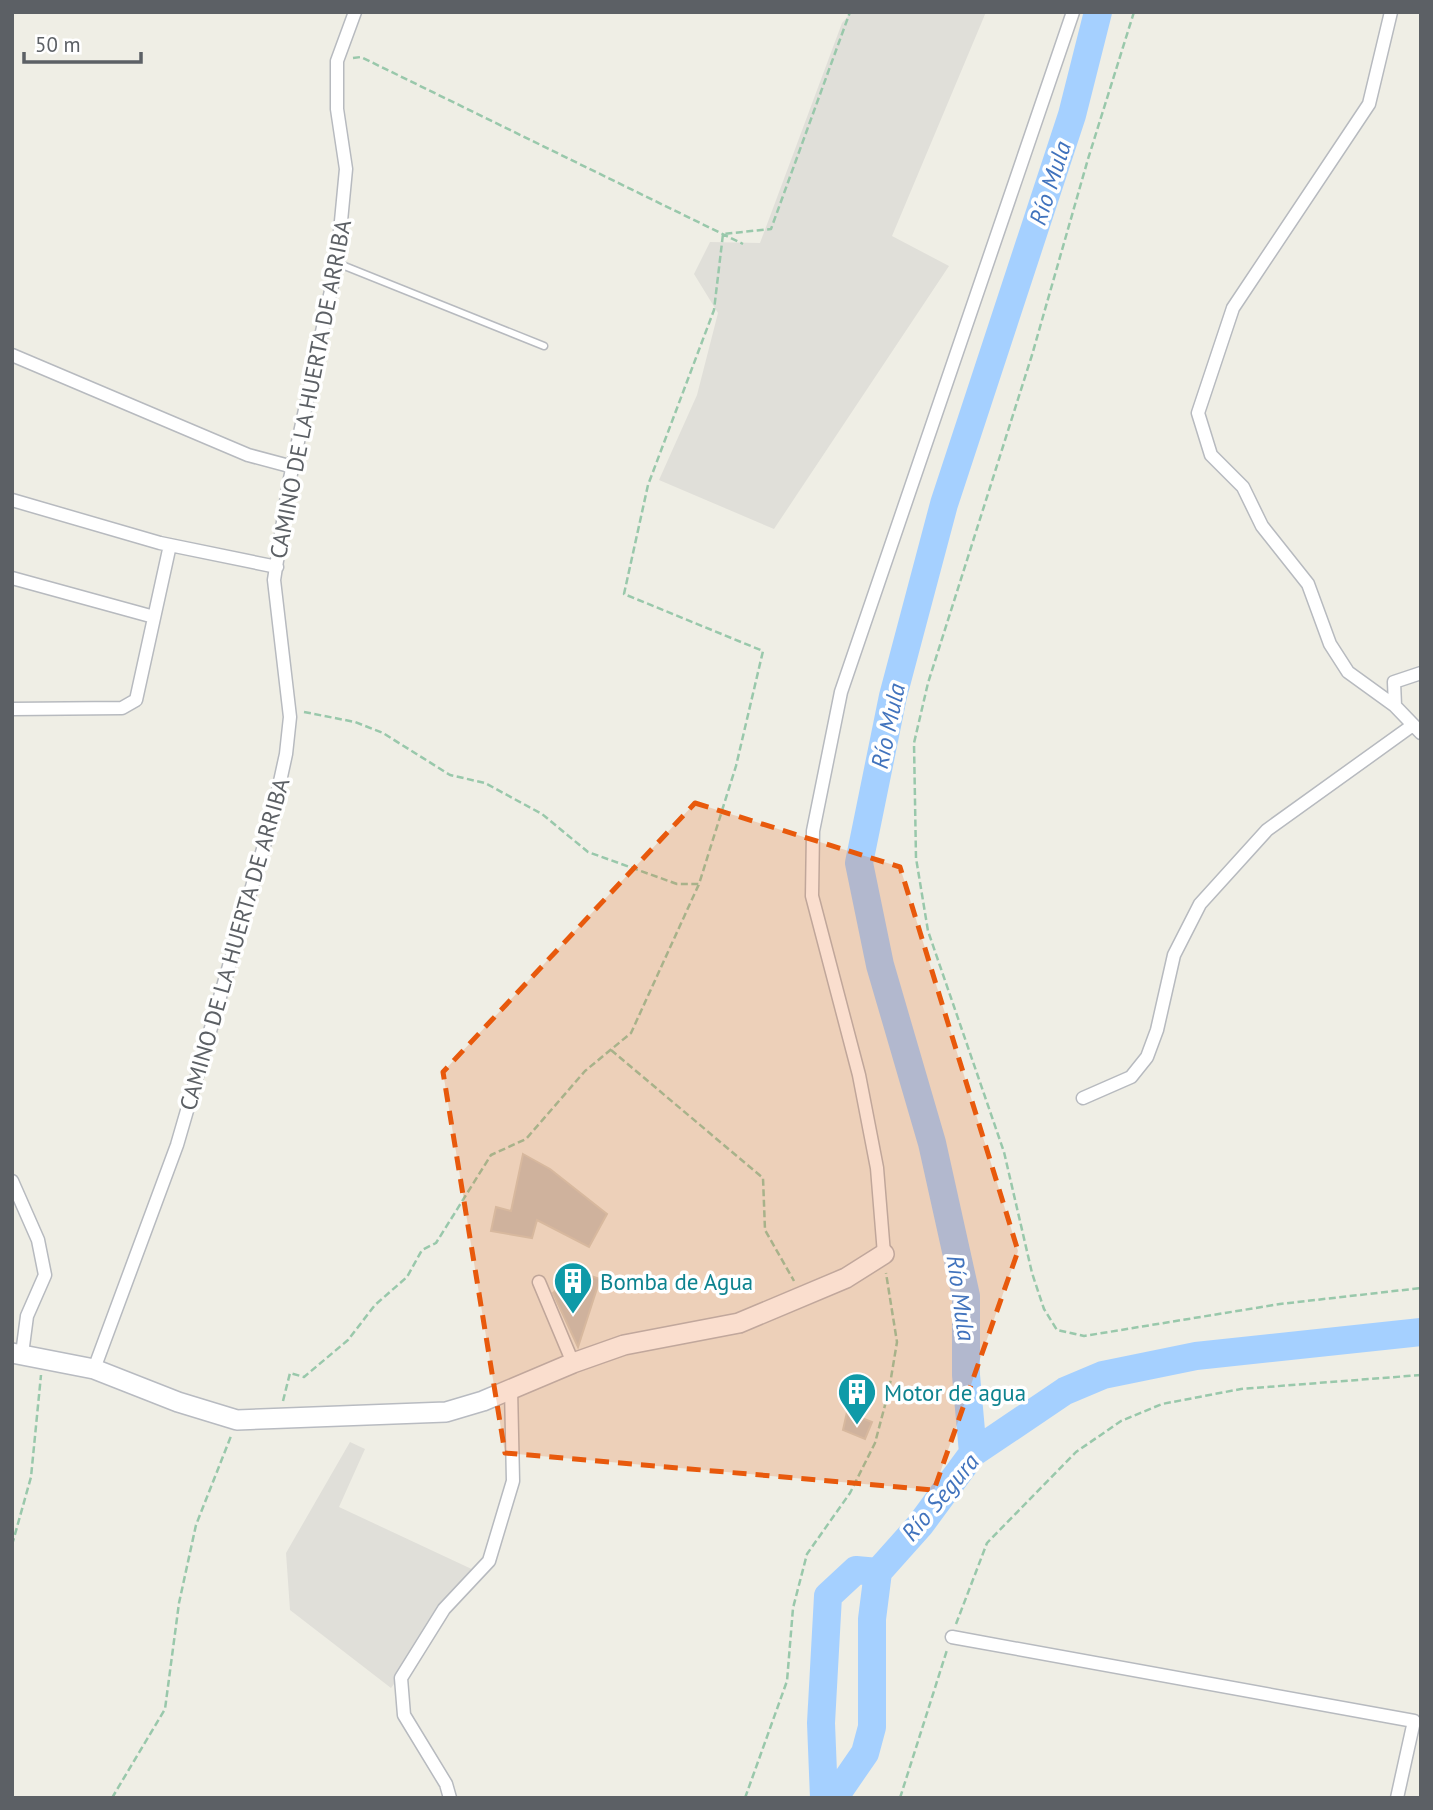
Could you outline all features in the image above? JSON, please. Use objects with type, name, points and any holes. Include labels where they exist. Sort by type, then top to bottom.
[{"type":"main road","points":[[17,1354],[94,1368],[178,1402],[237,1420],[446,1412],[483,1401],[624,1345],[739,1323],[846,1278],[884,1254]]},
{"type":"street","name":"CAMINO DE LA HUERTA DE ARRIBA","points":[[94,1368],[177,1145],[272,818],[286,754],[289,709],[274,580],[293,467],[337,262],[346,169],[337,109],[337,61],[355,12]]},
{"type":"street","points":[[884,1254],[877,1168],[859,1076],[812,896],[813,831],[841,692],[1073,12]]},
{"type":"street","points":[[1083,1098],[1131,1077],[1147,1057],[1157,1030],[1174,955],[1200,904],[1268,830],[1417,729],[1395,706],[1348,672],[1330,644],[1308,584],[1262,526],[1243,487],[1210,455],[1198,413],[1233,308],[1369,104],[1391,12]]},
{"type":"street","points":[[12,355],[248,455],[293,467]]},
{"type":"street","points":[[12,500],[170,545],[276,567]]},
{"type":"street","points":[[12,709],[122,708],[136,700],[170,545]]},
{"type":"street","points":[[12,578],[154,617]]},
{"type":"street","points":[[1395,706],[1394,682],[1421,673]]},
{"type":"street","points":[[12,1181],[38,1240],[45,1275],[27,1316],[17,1354]]},
{"type":"street","points":[[540,1282],[573,1363]]},
{"type":"street","points":[[450,1798],[446,1784],[404,1715],[401,1678],[444,1609],[489,1561],[513,1481],[511,1388]]},
{"type":"street","points":[[952,1637],[1414,1721],[1397,1798]]},
{"type":"lane","points":[[337,262],[544,346]]},
{"type":"path","points":[[723,234],[771,229],[850,12]]},
{"type":"path","points":[[1134,12],[1087,159],[1032,355],[928,683],[914,743],[916,858],[928,931],[1004,1152],[1036,1286],[1044,1310],[1057,1330],[1084,1336],[1280,1304],[1421,1288]]},
{"type":"path","points":[[337,61],[361,57],[743,244]]},
{"type":"path","points":[[278,1418],[290,1373],[304,1377],[348,1340],[375,1305],[407,1277],[422,1250],[436,1243],[491,1155],[526,1139],[584,1071],[631,1033],[699,884],[736,766],[763,651],[624,594],[648,485],[714,310],[723,234]]},
{"type":"path","points":[[289,709],[355,722],[383,733],[450,775],[485,783],[542,814],[588,852],[677,884],[699,884]]},
{"type":"path","points":[[611,1050],[763,1178],[765,1230],[803,1298]]},
{"type":"path","points":[[745,1798],[787,1681],[793,1608],[807,1554],[850,1493],[875,1443],[889,1390],[897,1342],[884,1254]]},
{"type":"path","points":[[12,1545],[31,1477],[43,1358]]},
{"type":"path","points":[[901,1798],[952,1637],[987,1543],[1076,1452],[1121,1421],[1162,1404],[1241,1389],[1421,1375]]},
{"type":"path","points":[[112,1798],[164,1709],[179,1602],[196,1525],[237,1420]]},
{"type":"highlighted area","points":[[695,803],[900,867],[1018,1251],[934,1490],[505,1453],[443,1072]]},
{"type":"shaded area","points":[[852,12],[986,12],[892,236],[949,266],[774,529],[659,480],[697,395],[718,313],[694,274],[710,242],[760,243],[842,23]]},
{"type":"shaded area","points":[[350,1442],[365,1449],[339,1507],[478,1572],[391,1688],[290,1610],[286,1553]]},
{"type":"building","points":[[523,1154],[550,1169],[607,1214],[589,1247],[537,1220],[532,1238],[491,1231],[496,1207],[511,1211]]},
{"type":"building","name":"Bomba de Agua","points":[[577,1271],[600,1279],[578,1347],[553,1293]]},
{"type":"building","name":"Motor de agua","points":[[847,1412],[872,1422],[865,1439],[843,1430]]},
{"type":"waterway","name":"Río Mula","points":[[973,1453],[966,1375],[966,1296],[932,1143],[880,965],[859,863],[893,696],[944,504],[1072,115],[1098,12]]},
{"type":"waterway","name":"Río Segura","points":[[824,1798],[821,1723],[828,1596],[856,1570],[878,1572],[920,1525],[973,1453],[1065,1391],[1103,1375],[1196,1356],[1421,1332]]},
{"type":"waterway","points":[[834,1798],[865,1753],[872,1727],[872,1619],[878,1572]]},
{"type":"place","name":"Bomba de Agua","points":[[573,1315]]},
{"type":"place","name":"Motor de agua","points":[[857,1426]]}]
